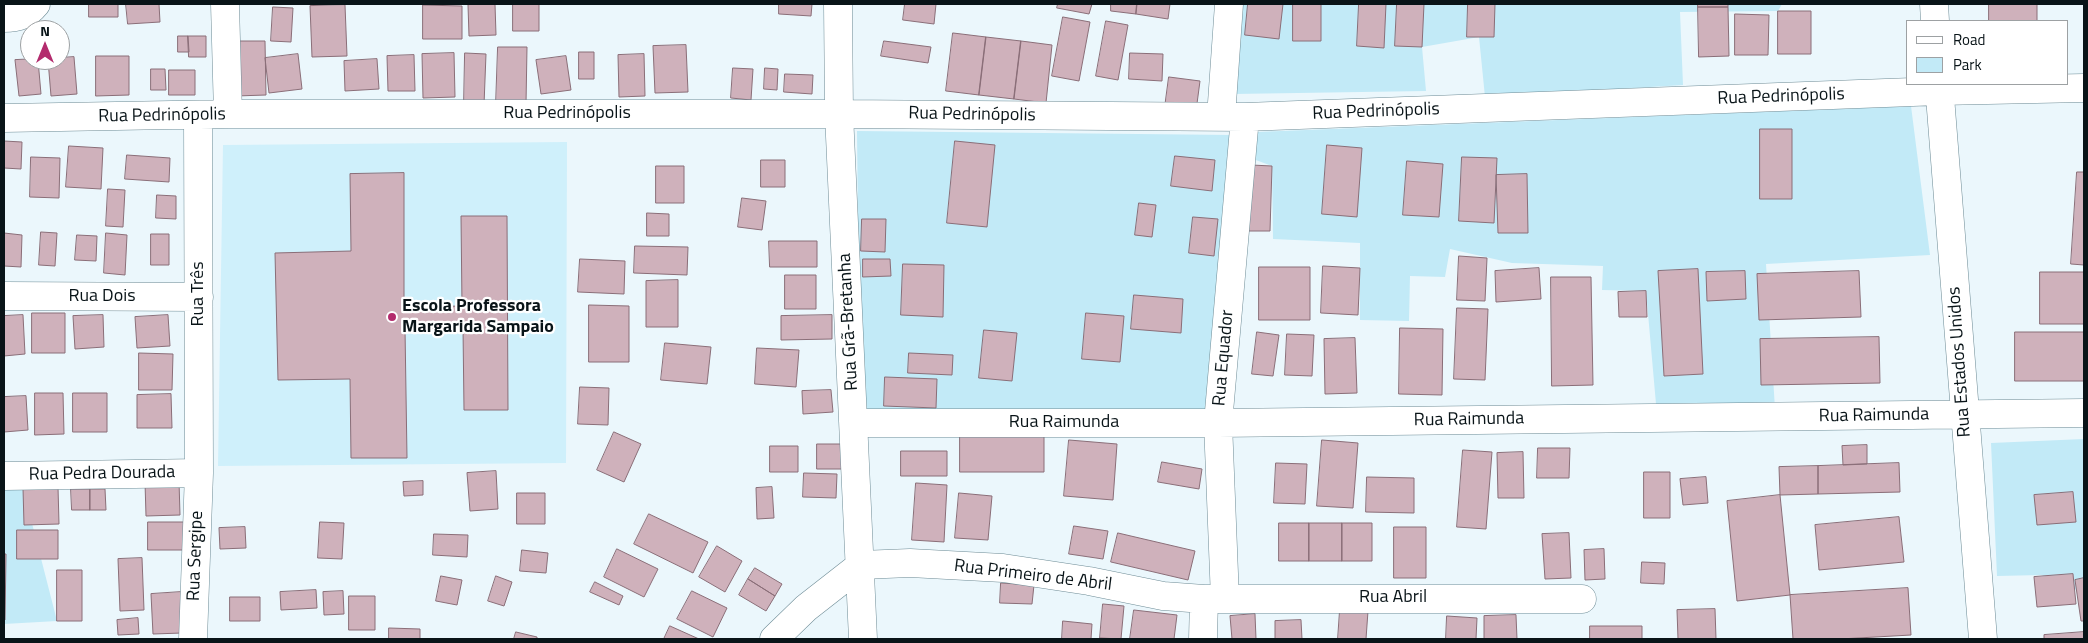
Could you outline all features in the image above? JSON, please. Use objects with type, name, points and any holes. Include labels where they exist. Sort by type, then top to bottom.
[{"type":"street","points":[[4,18],[15,18],[27,14],[36,4]]},
{"type":"street","points":[[225,4],[228,114]]},
{"type":"street","name":"Rua Grã-Bretanha","points":[[838,4],[839,114],[863,639]]},
{"type":"street","name":"Rua Equador","points":[[1203,639],[1214,599],[1218,422],[1233,117],[1230,4]]},
{"type":"street","points":[[1934,4],[1935,20]]},
{"type":"street","name":"Rua Pedrinópolis","points":[[4,118],[228,114],[839,114],[1233,117],[1939,87],[2084,88]]},
{"type":"street","name":"Rua Estados Unidos","points":[[1939,87],[1983,639]]},
{"type":"street","name":"Rua Três","points":[[198,115],[200,473]]},
{"type":"street","name":"Rua Dois","points":[[4,296],[200,297]]},
{"type":"street","name":"Rua Raimunda","points":[[854,423],[1218,422],[2084,413]]},
{"type":"street","name":"Rua Pedra Dourada","points":[[4,476],[200,473]]},
{"type":"street","name":"Rua Sergipe","points":[[192,639],[200,473]]},
{"type":"street","name":"Rua Primeiro de Abril","points":[[861,565],[910,563],[1003,568],[1089,581],[1163,596],[1214,599]]},
{"type":"street","points":[[774,639],[806,608],[861,565]]},
{"type":"street","name":"Rua Abril","points":[[1214,599],[1582,599]]},
{"type":"shaded area","points":[[567,142],[566,463],[218,466],[223,145]]},
{"type":"green space","points":[[1243,4],[1782,4],[1778,11],[1680,12],[1683,85],[1485,97],[1479,37],[1422,47],[1426,91],[1233,94]]},
{"type":"green space","points":[[1911,106],[1930,255],[1766,264],[1775,409],[1656,404],[1646,291],[1602,290],[1603,266],[1512,263],[1450,249],[1445,277],[1410,276],[1409,321],[1360,320],[1360,243],[1273,239],[1272,166],[1253,159],[1256,132]]},
{"type":"green space","points":[[857,131],[1232,135],[1207,410],[860,412]]},
{"type":"green space","points":[[2084,439],[2084,593],[2041,575],[1997,576],[1991,443]]},
{"type":"green space","points":[[4,488],[23,488],[57,621],[4,624]]},
{"type":"building","points":[[89,4],[118,4],[118,17],[89,17]]},
{"type":"building","points":[[126,4],[159,4],[160,22],[128,24]]},
{"type":"building","points":[[495,4],[496,35],[469,36],[468,5]]},
{"type":"building","points":[[513,4],[539,4],[539,31],[513,31]]},
{"type":"building","points":[[779,4],[812,4],[811,16],[779,14]]},
{"type":"building","points":[[905,4],[936,4],[934,24],[903,20]]},
{"type":"building","points":[[1058,4],[1092,4],[1089,14],[1057,8]]},
{"type":"building","points":[[1111,4],[1137,4],[1136,14],[1111,11]]},
{"type":"building","points":[[1137,4],[1170,4],[1168,19],[1136,14]]},
{"type":"building","points":[[1248,4],[1283,4],[1279,39],[1245,35]]},
{"type":"building","points":[[1293,4],[1321,4],[1321,41],[1293,41]]},
{"type":"building","points":[[1359,4],[1386,4],[1384,48],[1357,46]]},
{"type":"building","points":[[1397,4],[1424,4],[1422,47],[1395,46]]},
{"type":"building","points":[[1468,4],[1495,4],[1494,37],[1467,37]]},
{"type":"building","points":[[1698,4],[1728,4],[1728,7],[1698,7]]},
{"type":"building","points":[[1989,4],[2037,4],[2037,20],[1989,20]]},
{"type":"building","points":[[345,5],[347,56],[312,57],[310,6]]},
{"type":"building","points":[[423,5],[462,6],[462,39],[423,39]]},
{"type":"building","points":[[273,7],[293,8],[291,42],[271,41]]},
{"type":"building","points":[[1698,7],[1728,7],[1729,56],[1699,57]]},
{"type":"building","points":[[1778,11],[1811,11],[1811,54],[1778,54]]},
{"type":"building","points":[[1735,14],[1769,15],[1768,55],[1735,55]]},
{"type":"building","points":[[1063,17],[1090,22],[1079,81],[1052,76]]},
{"type":"building","points":[[1106,21],[1128,25],[1118,80],[1096,76]]},
{"type":"building","points":[[953,33],[986,37],[979,95],[946,91]]},
{"type":"building","points":[[178,36],[188,36],[189,52],[178,52]]},
{"type":"building","points":[[188,36],[206,36],[206,57],[189,57]]},
{"type":"building","points":[[986,37],[1021,41],[1014,99],[979,95]]},
{"type":"building","points":[[235,41],[265,41],[266,95],[236,96]]},
{"type":"building","points":[[884,41],[931,47],[928,63],[881,56]]},
{"type":"building","points":[[1021,41],[1052,45],[1046,103],[1014,99]]},
{"type":"building","points":[[686,45],[688,92],[655,93],[653,46]]},
{"type":"building","points":[[498,47],[527,47],[526,104],[496,104]]},
{"type":"building","points":[[579,52],[594,52],[594,79],[579,79]]},
{"type":"building","points":[[454,53],[455,97],[423,98],[422,54]]},
{"type":"building","points":[[465,53],[486,54],[484,105],[464,104]]},
{"type":"building","points":[[1130,53],[1163,54],[1162,81],[1129,79]]},
{"type":"building","points":[[298,54],[302,89],[269,93],[265,58]]},
{"type":"building","points":[[644,54],[645,96],[619,97],[618,55]]},
{"type":"building","points":[[414,55],[415,91],[388,91],[387,56]]},
{"type":"building","points":[[96,56],[129,56],[129,95],[96,96]]},
{"type":"building","points":[[566,56],[571,90],[541,94],[536,60]]},
{"type":"building","points":[[70,57],[74,57],[77,94],[51,96],[49,70],[70,70]]},
{"type":"building","points":[[377,59],[379,89],[345,91],[344,61]]},
{"type":"building","points":[[15,60],[20,60],[20,70],[39,70],[41,94],[19,96]]},
{"type":"building","points":[[733,68],[753,69],[751,100],[731,98]]},
{"type":"building","points":[[765,68],[778,69],[777,90],[764,89]]},
{"type":"building","points":[[151,69],[165,69],[166,90],[151,90]]},
{"type":"building","points":[[169,70],[195,70],[195,95],[169,95]]},
{"type":"building","points":[[785,74],[813,75],[812,94],[784,92]]},
{"type":"building","points":[[1169,77],[1200,81],[1196,111],[1165,107]]},
{"type":"building","points":[[1760,129],[1792,129],[1792,199],[1760,199]]},
{"type":"building","points":[[4,141],[22,142],[21,169],[4,168]]},
{"type":"building","points":[[955,141],[995,145],[987,227],[947,223]]},
{"type":"building","points":[[1327,145],[1362,148],[1357,217],[1322,214]]},
{"type":"building","points":[[69,146],[103,148],[101,189],[66,187]]},
{"type":"building","points":[[127,155],[170,158],[169,182],[125,179]]},
{"type":"building","points":[[1175,156],[1215,160],[1212,191],[1171,186]]},
{"type":"building","points":[[31,157],[60,158],[59,198],[30,197]]},
{"type":"building","points":[[1462,157],[1497,158],[1494,223],[1459,221]]},
{"type":"building","points":[[761,160],[785,160],[785,187],[761,187]]},
{"type":"building","points":[[1407,161],[1443,164],[1439,217],[1403,215]]},
{"type":"building","points":[[1251,165],[1272,166],[1270,231],[1249,231]]},
{"type":"building","points":[[656,166],[684,166],[684,203],[656,203]]},
{"type":"building","points":[[2077,172],[2084,172],[2084,265],[2071,264]]},
{"type":"building","name":"Escola Professora Margarida Sampaio","points":[[404,173],[404,307],[462,306],[461,216],[507,216],[508,410],[464,410],[463,328],[405,329],[407,458],[351,458],[350,379],[278,380],[275,253],[351,251],[350,174]]},
{"type":"building","points":[[1527,174],[1528,233],[1498,233],[1496,175]]},
{"type":"building","points":[[108,189],[125,190],[123,227],[106,226]]},
{"type":"building","points":[[157,195],[176,196],[176,219],[156,218]]},
{"type":"building","points":[[742,198],[766,201],[762,230],[738,227]]},
{"type":"building","points":[[1139,203],[1156,205],[1152,237],[1135,235]]},
{"type":"building","points":[[647,213],[669,214],[669,236],[647,236]]},
{"type":"building","points":[[1193,217],[1218,219],[1214,256],[1189,253]]},
{"type":"building","points":[[862,219],[886,219],[885,252],[861,251]]},
{"type":"building","points":[[41,232],[57,233],[55,266],[39,265]]},
{"type":"building","points":[[4,233],[22,235],[21,267],[4,266]]},
{"type":"building","points":[[106,233],[127,235],[125,275],[104,273]]},
{"type":"building","points":[[151,234],[169,234],[169,265],[151,265]]},
{"type":"building","points":[[77,235],[97,236],[96,261],[75,260]]},
{"type":"building","points":[[769,241],[817,241],[817,267],[770,267]]},
{"type":"building","points":[[635,246],[688,247],[687,275],[634,273]]},
{"type":"building","points":[[1459,256],[1487,258],[1485,301],[1457,300]]},
{"type":"building","points":[[580,259],[625,261],[624,294],[578,292]]},
{"type":"building","points":[[863,259],[890,259],[891,276],[863,277]]},
{"type":"building","points":[[903,264],[944,265],[943,317],[901,315]]},
{"type":"building","points":[[1323,266],[1360,268],[1358,315],[1321,313]]},
{"type":"building","points":[[1259,267],[1310,267],[1310,320],[1259,320]]},
{"type":"building","points":[[1539,268],[1541,299],[1496,302],[1495,271]]},
{"type":"building","points":[[1698,269],[1703,374],[1664,376],[1658,271]]},
{"type":"building","points":[[1745,271],[1746,299],[1707,301],[1706,272]]},
{"type":"building","points":[[1859,271],[1861,317],[1759,320],[1757,274]]},
{"type":"building","points":[[2040,272],[2084,272],[2084,324],[2040,324]]},
{"type":"building","points":[[785,275],[816,275],[816,309],[785,309]]},
{"type":"building","points":[[1551,277],[1591,277],[1593,385],[1552,386]]},
{"type":"building","points":[[678,280],[678,327],[646,327],[646,281]]},
{"type":"building","points":[[1646,291],[1647,317],[1619,317],[1618,292]]},
{"type":"building","points":[[1134,295],[1183,299],[1181,333],[1131,329]]},
{"type":"building","points":[[589,305],[629,306],[629,362],[589,362]]},
{"type":"building","points":[[1457,308],[1488,309],[1485,380],[1454,379]]},
{"type":"building","points":[[32,313],[65,313],[65,353],[32,353]]},
{"type":"building","points":[[1086,313],[1124,316],[1120,362],[1082,359]]},
{"type":"building","points":[[23,315],[25,354],[4,356],[4,316]]},
{"type":"building","points":[[103,315],[104,347],[75,349],[73,316]]},
{"type":"building","points":[[168,315],[170,346],[137,348],[135,317]]},
{"type":"building","points":[[832,315],[832,339],[781,340],[781,316]]},
{"type":"building","points":[[1400,328],[1443,329],[1442,395],[1399,394]]},
{"type":"building","points":[[984,330],[1017,333],[1012,381],[979,378]]},
{"type":"building","points":[[1257,332],[1279,335],[1273,376],[1252,374]]},
{"type":"building","points":[[2015,332],[2084,332],[2084,381],[2015,381]]},
{"type":"building","points":[[1287,334],[1314,335],[1312,376],[1285,375]]},
{"type":"building","points":[[1879,337],[1880,383],[1761,385],[1760,339]]},
{"type":"building","points":[[1355,338],[1357,393],[1325,394],[1324,339]]},
{"type":"building","points":[[665,343],[711,347],[707,384],[661,380]]},
{"type":"building","points":[[757,348],[799,350],[796,387],[755,384]]},
{"type":"building","points":[[139,353],[173,354],[172,390],[139,390]]},
{"type":"building","points":[[909,353],[953,355],[952,375],[908,373]]},
{"type":"building","points":[[885,377],[937,379],[936,408],[884,406]]},
{"type":"building","points":[[580,387],[609,388],[608,425],[578,424]]},
{"type":"building","points":[[831,390],[833,412],[803,414],[802,391]]},
{"type":"building","points":[[35,393],[63,393],[64,434],[35,435]]},
{"type":"building","points":[[73,393],[107,393],[107,432],[73,432]]},
{"type":"building","points":[[171,394],[172,428],[137,428],[137,395]]},
{"type":"building","points":[[26,396],[28,430],[4,432],[4,397]]},
{"type":"building","points":[[614,432],[641,444],[624,482],[597,470]]},
{"type":"building","points":[[960,434],[1044,434],[1044,472],[960,472]]},
{"type":"building","points":[[1069,440],[1117,444],[1113,500],[1064,496]]},
{"type":"building","points":[[1322,440],[1358,443],[1353,508],[1317,506]]},
{"type":"building","points":[[817,444],[843,444],[843,469],[817,469]]},
{"type":"building","points":[[1867,445],[1867,464],[1843,465],[1842,446]]},
{"type":"building","points":[[770,446],[798,446],[798,472],[770,472]]},
{"type":"building","points":[[1538,448],[1570,448],[1569,478],[1537,478]]},
{"type":"building","points":[[1463,450],[1492,452],[1486,529],[1457,527]]},
{"type":"building","points":[[901,451],[947,451],[947,476],[901,476]]},
{"type":"building","points":[[1523,452],[1524,498],[1498,498],[1497,453]]},
{"type":"building","points":[[1162,462],[1202,469],[1199,489],[1158,482]]},
{"type":"building","points":[[1276,463],[1307,464],[1305,504],[1274,503]]},
{"type":"building","points":[[1899,463],[1900,492],[1818,494],[1818,466]]},
{"type":"building","points":[[1818,466],[1818,494],[1780,495],[1779,467]]},
{"type":"building","points":[[496,471],[498,509],[470,511],[467,473]]},
{"type":"building","points":[[1644,472],[1670,472],[1670,518],[1644,518]]},
{"type":"building","points":[[804,473],[837,474],[836,498],[803,497]]},
{"type":"building","points":[[1367,477],[1414,478],[1414,513],[1366,512]]},
{"type":"building","points":[[1706,477],[1708,503],[1683,505],[1680,479]]},
{"type":"building","points":[[179,481],[180,515],[146,516],[145,482]]},
{"type":"building","points":[[423,481],[423,495],[404,496],[403,482]]},
{"type":"building","points":[[916,483],[947,485],[944,542],[912,540]]},
{"type":"building","points":[[58,487],[59,524],[24,525],[23,488]]},
{"type":"building","points":[[772,487],[774,518],[757,519],[756,488]]},
{"type":"building","points":[[71,489],[90,489],[90,510],[72,510]]},
{"type":"building","points":[[90,489],[105,489],[106,510],[90,510]]},
{"type":"building","points":[[2073,492],[2076,522],[2037,525],[2034,495]]},
{"type":"building","points":[[517,493],[545,493],[545,524],[517,524]]},
{"type":"building","points":[[959,493],[992,496],[988,540],[955,538]]},
{"type":"building","points":[[1780,495],[1790,595],[1737,601],[1727,501]]},
{"type":"building","points":[[649,514],[708,542],[693,573],[634,544]]},
{"type":"building","points":[[1899,517],[1904,562],[1819,570],[1815,525]]},
{"type":"building","points":[[148,522],[184,522],[184,550],[148,550]]},
{"type":"building","points":[[320,522],[344,523],[342,559],[318,558]]},
{"type":"building","points":[[1279,523],[1309,523],[1309,561],[1279,561]]},
{"type":"building","points":[[1309,523],[1342,523],[1342,561],[1309,561]]},
{"type":"building","points":[[1342,523],[1372,523],[1372,561],[1342,561]]},
{"type":"building","points":[[1074,526],[1108,531],[1103,559],[1069,554]]},
{"type":"building","points":[[245,527],[246,548],[220,549],[219,528]]},
{"type":"building","points":[[1394,527],[1426,527],[1426,578],[1394,578]]},
{"type":"building","points":[[17,530],[58,530],[58,559],[17,559]]},
{"type":"building","points":[[1118,533],[1195,551],[1188,580],[1111,562]]},
{"type":"building","points":[[1569,533],[1571,578],[1545,579],[1542,534]]},
{"type":"building","points":[[434,534],[468,535],[467,557],[433,555]]},
{"type":"building","points":[[717,546],[742,561],[725,592],[699,577]]},
{"type":"building","points":[[617,549],[658,569],[644,597],[604,577]]},
{"type":"building","points":[[1604,549],[1605,579],[1585,580],[1584,550]]},
{"type":"building","points":[[522,550],[548,553],[546,573],[520,571]]},
{"type":"building","points":[[4,554],[6,554],[5,620],[4,620]]},
{"type":"building","points":[[142,558],[144,610],[120,611],[118,559]]},
{"type":"building","points":[[1642,562],[1665,563],[1664,584],[1641,583]]},
{"type":"building","points":[[755,568],[782,584],[775,596],[748,579]]},
{"type":"building","points":[[57,570],[82,570],[82,621],[57,621]]},
{"type":"building","points":[[2073,574],[2076,604],[2037,607],[2034,577]]},
{"type":"building","points":[[441,576],[462,580],[457,605],[436,601]]},
{"type":"building","points":[[496,576],[512,582],[504,606],[488,601]]},
{"type":"building","points":[[2084,578],[2084,621],[2081,621],[2075,580]]},
{"type":"building","points":[[748,579],[775,596],[766,611],[739,595]]},
{"type":"building","points":[[595,582],[623,596],[619,605],[590,592]]},
{"type":"building","points":[[1001,583],[1034,585],[1032,604],[1000,603]]},
{"type":"building","points":[[1908,588],[1911,635],[1840,639],[1793,639],[1790,595]]},
{"type":"building","points":[[316,590],[317,608],[281,610],[280,592]]},
{"type":"building","points":[[343,591],[344,614],[324,615],[323,592]]},
{"type":"building","points":[[692,591],[727,608],[713,637],[677,619]]},
{"type":"building","points":[[181,592],[182,633],[153,634],[151,594]]},
{"type":"building","points":[[349,596],[375,596],[375,630],[349,630]]},
{"type":"building","points":[[230,597],[260,597],[260,621],[230,621]]},
{"type":"building","points":[[1103,604],[1124,606],[1121,639],[1100,638]]},
{"type":"building","points":[[1715,609],[1716,639],[1678,639],[1677,610]]},
{"type":"building","points":[[1134,610],[1177,615],[1174,639],[1130,639]]},
{"type":"building","points":[[1340,610],[1368,611],[1366,639],[1338,639]]},
{"type":"building","points":[[1255,614],[1256,639],[1232,639],[1230,616]]},
{"type":"building","points":[[1516,615],[1517,639],[1484,639],[1484,616]]},
{"type":"building","points":[[1447,616],[1477,618],[1476,639],[1446,639]]},
{"type":"building","points":[[138,618],[139,634],[118,635],[117,620]]},
{"type":"building","points":[[1301,620],[1302,639],[1275,639],[1275,621]]},
{"type":"building","points":[[1063,621],[1092,624],[1091,639],[1062,639]]},
{"type":"building","points":[[670,626],[699,639],[664,639]]},
{"type":"building","points":[[1590,626],[1642,626],[1642,639],[1590,639]]},
{"type":"building","points":[[389,628],[420,629],[420,639],[389,639]]},
{"type":"building","points":[[516,632],[537,637],[537,639],[514,639]]},
{"type":"building","points":[[2084,632],[2084,639],[2044,639],[2044,635]]},
{"type":"place","name":"Escola Professora Margarida Sampaio","points":[[392,317]]}]
